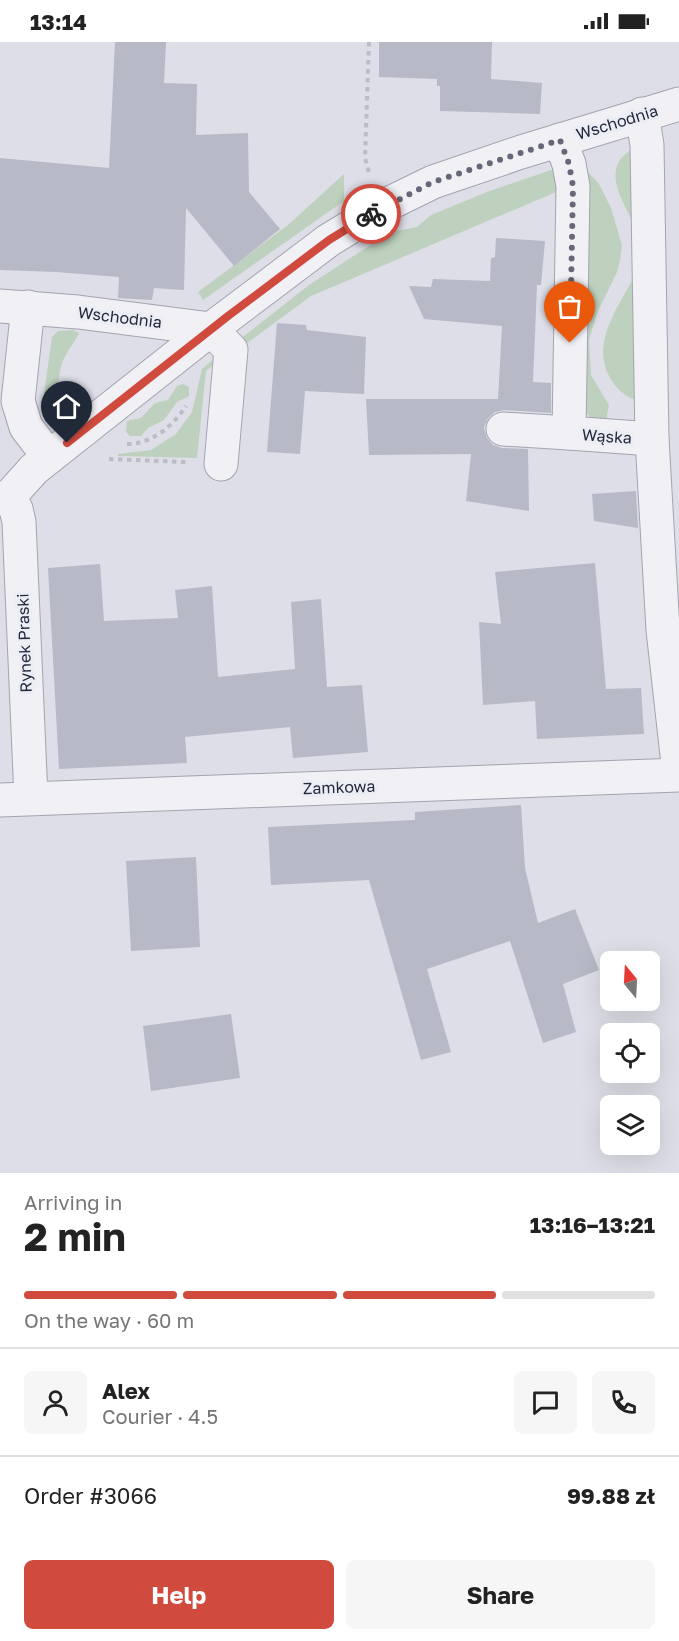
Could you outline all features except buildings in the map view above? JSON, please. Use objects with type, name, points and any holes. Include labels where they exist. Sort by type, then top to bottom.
[{"type":"street","name":"Wschodnia","points":[[4,498],[34,470],[212,329],[329,240],[385,206],[433,182],[679,104]]},
{"type":"street","name":"Wąska","points":[[642,114],[647,145],[652,440],[663,630],[679,774]]},
{"type":"street","name":"Wąska","points":[[560,140],[569,164],[573,186],[569,433],[652,440]]},
{"type":"street","name":"Wschodnia","points":[[49,458],[26,427],[18,401],[14,306],[212,329]]},
{"type":"street","points":[[212,329],[231,350],[221,464]]},
{"type":"street","points":[[503,429],[569,433]]},
{"type":"street","name":"Rynek Praski","points":[[4,498],[16,509],[19,522],[15,799]]},
{"type":"street","name":"Zamkowa","points":[[15,799],[679,774]]},
{"type":"path","points":[[369,42],[365,158],[367,168],[385,206]]},
{"type":"path","points":[[105,459],[221,464]]},
{"type":"green space","points":[[638,146],[633,223],[619,191],[616,171],[619,162],[626,154]]},
{"type":"green space","points":[[557,168],[561,190],[311,296],[243,346],[239,340],[309,285],[396,231],[417,227],[431,215],[487,192]]},
{"type":"green space","points":[[588,172],[599,184],[611,208],[622,245],[617,272],[597,313],[589,340],[591,375],[609,405],[605,426],[594,422],[583,409],[581,357]]},
{"type":"green space","points":[[344,174],[344,201],[203,300],[198,292],[288,225]]},
{"type":"green space","points":[[638,269],[638,401],[622,392],[610,378],[603,350],[610,322]]},
{"type":"green space","points":[[73,330],[79,333],[62,363],[57,391],[55,395],[46,396],[44,394],[52,337],[58,331]]},
{"type":"green space","points":[[219,355],[221,359],[206,371],[197,458],[118,456],[118,454],[151,450],[176,434],[192,412],[202,369]]},
{"type":"green space","points":[[183,384],[189,387],[189,396],[177,402],[164,420],[148,428],[141,436],[130,436],[126,432],[127,421],[141,418],[155,403],[168,400],[177,386]]},
{"type":"way so far","points":[[371,214],[433,182],[560,140],[569,164],[573,186],[570,343]]},
{"type":"route","points":[[67,443],[228,316],[329,240],[371,214]]}]
